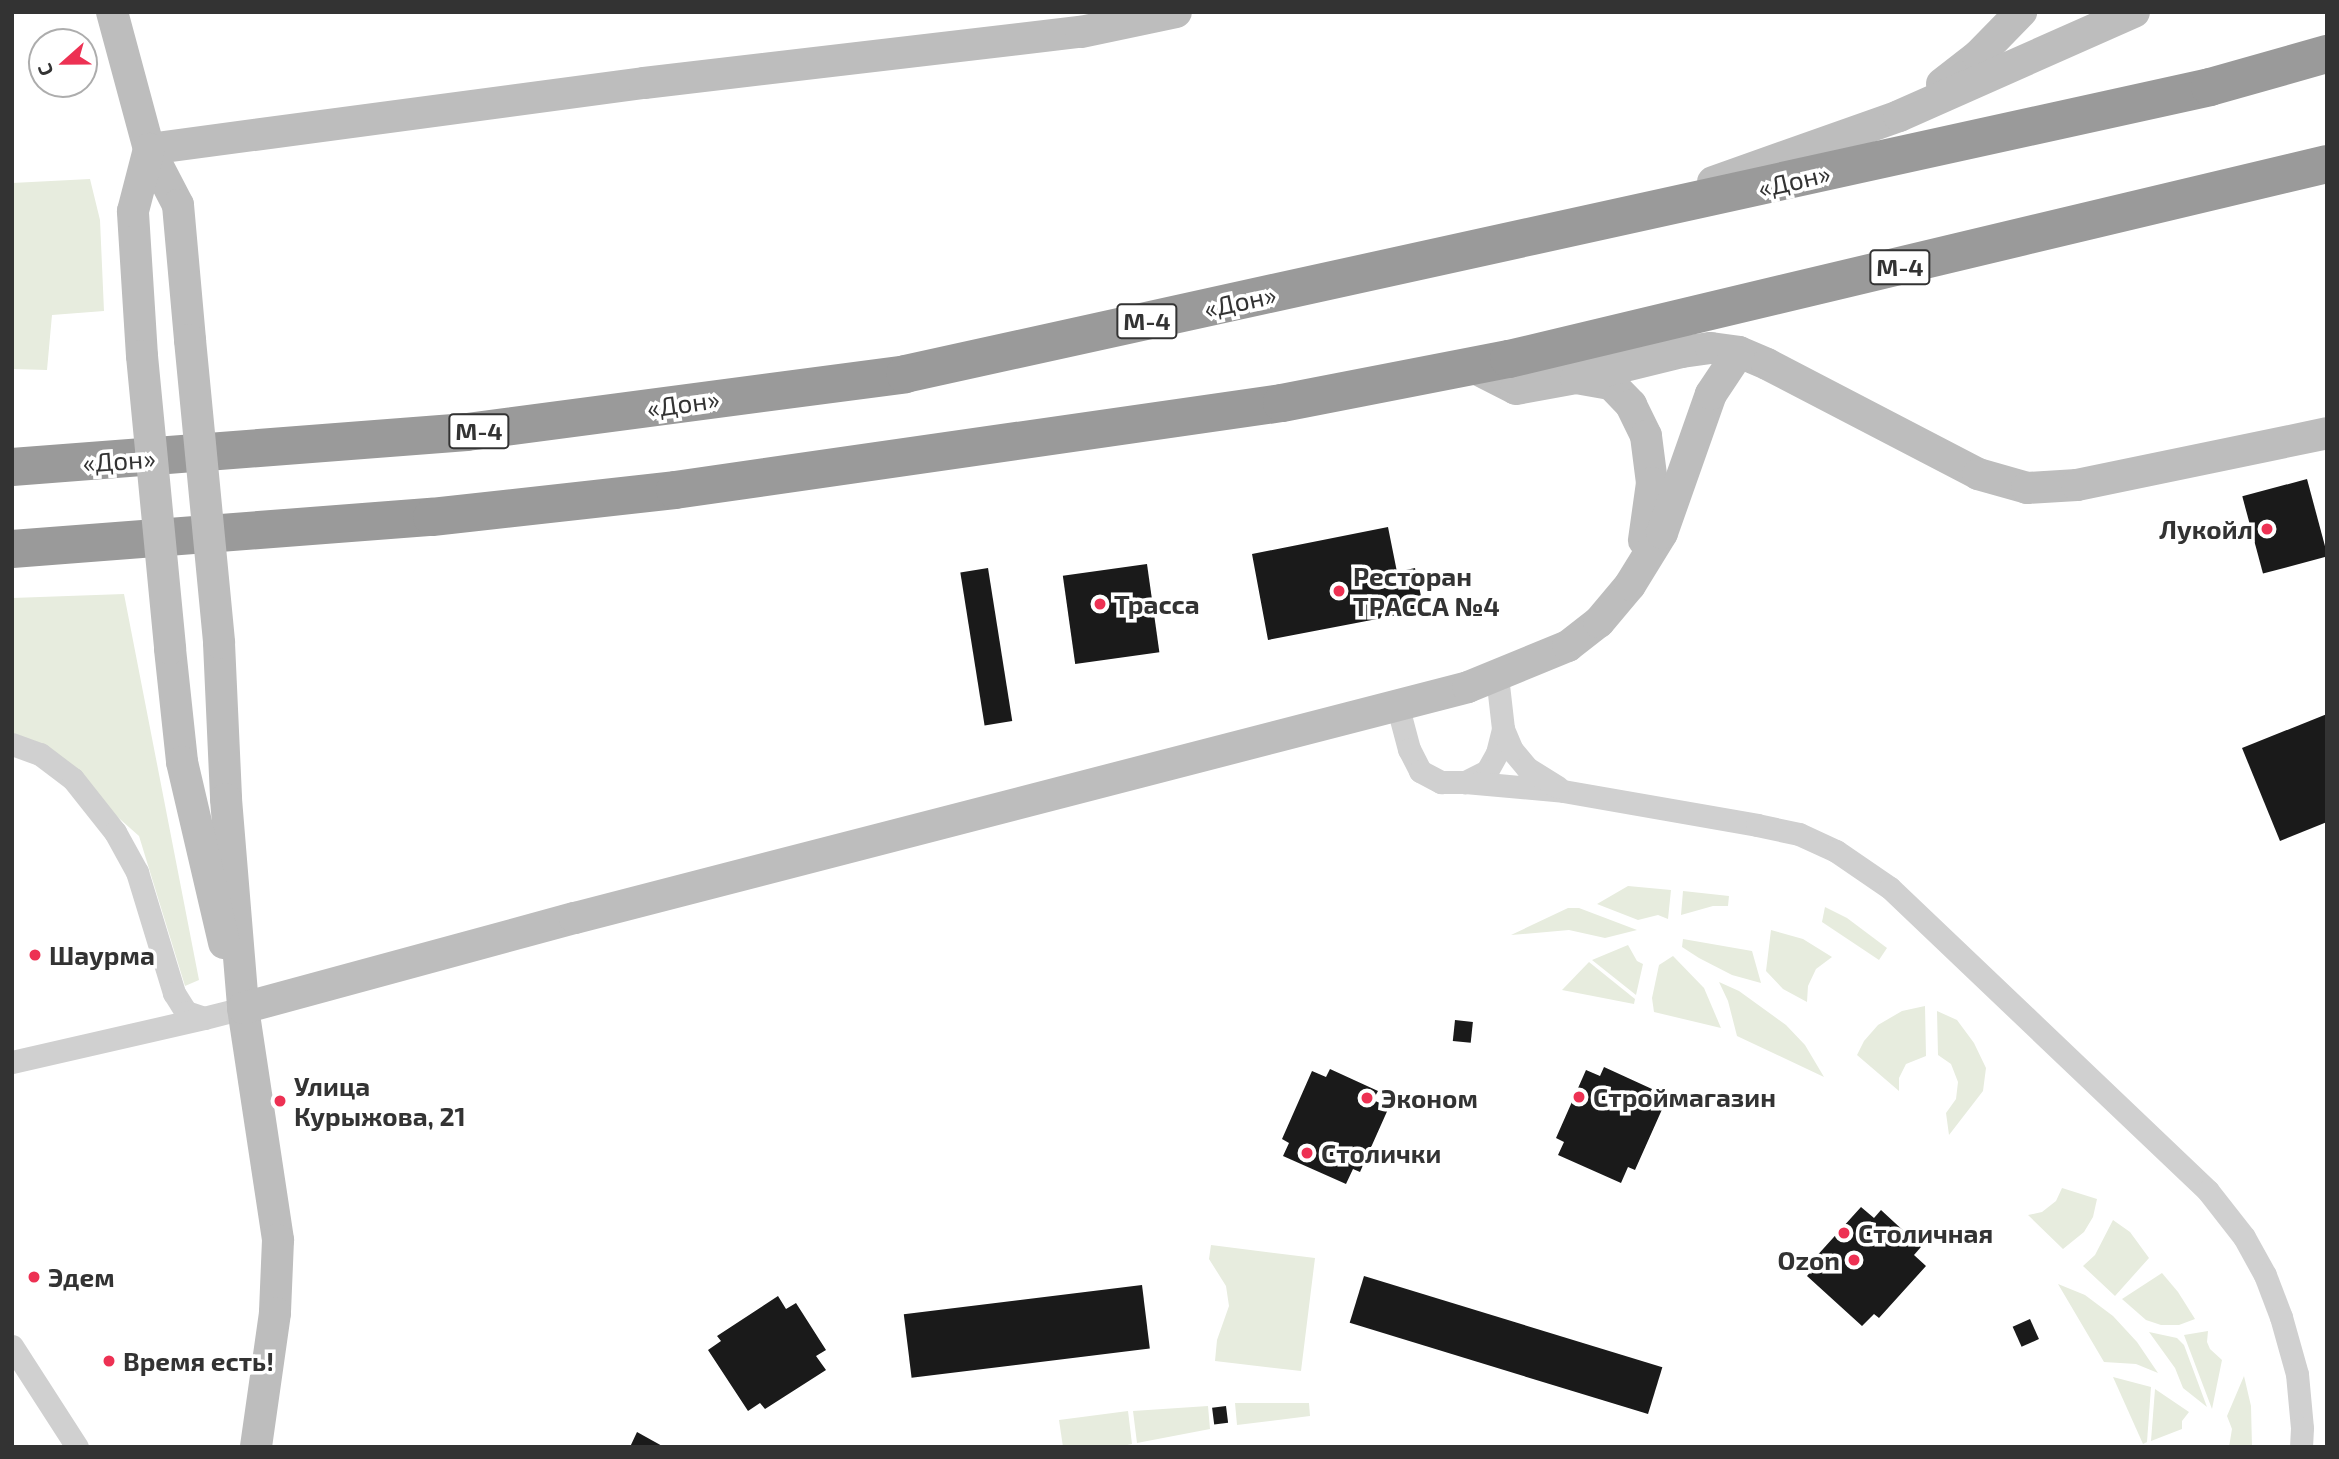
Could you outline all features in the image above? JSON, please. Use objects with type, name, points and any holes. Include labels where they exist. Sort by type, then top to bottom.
[{"type":"highway","name":"«Дон»","points":[[12,467],[467,432],[905,374],[2210,87],[2327,54]]},
{"type":"highway","name":"М-4","points":[[12,549],[432,517],[675,490],[1282,403],[1473,367],[2327,164]]},
{"type":"street","points":[[112,12],[149,149],[178,205],[219,643],[226,799],[243,1008],[278,1240],[275,1313],[256,1447]]},
{"type":"street","points":[[149,149],[635,85],[1081,32],[1176,12]]},
{"type":"street","points":[[1899,116],[1978,56],[2021,12]]},
{"type":"street","points":[[1594,224],[1899,116],[2134,12]]},
{"type":"street","points":[[149,149],[133,211],[142,356],[182,762],[213,905],[243,1008]]},
{"type":"street","points":[[1473,367],[1516,388],[1576,378],[1682,352],[1711,348],[1739,352],[1979,474],[2027,488],[2077,485],[2327,433]]},
{"type":"street","points":[[12,1062],[243,1008],[1497,676],[1568,646],[1599,622],[1630,585],[1662,533],[1711,394],[1739,352]]},
{"type":"street","points":[[1576,378],[1611,384],[1631,405],[1646,436],[1652,483],[1648,524],[1630,585]]},
{"type":"street","points":[[1497,676],[1503,729],[1512,750],[1527,768],[1563,791]]},
{"type":"street","points":[[1397,704],[1409,749],[1420,771],[1441,782],[1563,791],[1799,834],[1836,851],[1890,888],[2208,1191],[2244,1237],[2277,1307],[2297,1374],[2301,1447]]},
{"type":"street","points":[[1465,782],[1487,771],[1497,753],[1503,729]]},
{"type":"street","points":[[12,744],[40,754],[73,779],[116,832],[137,872],[174,993],[186,1012],[204,1018]]},
{"type":"street","points":[[12,1346],[77,1447]]},
{"type":"shaded area","points":[[90,179],[100,220],[104,311],[52,315],[47,370],[12,369],[12,183]]},
{"type":"shaded area","points":[[124,594],[199,980],[185,986],[139,836],[43,751],[12,746],[12,598]]},
{"type":"shaded area","points":[[1628,886],[1671,890],[1668,919],[1658,915],[1638,920],[1597,904]]},
{"type":"shaded area","points":[[1683,891],[1729,896],[1728,906],[1713,906],[1681,915]]},
{"type":"shaded area","points":[[1825,907],[1847,918],[1887,948],[1879,960],[1822,922]]},
{"type":"shaded area","points":[[1568,908],[1579,908],[1637,930],[1605,938],[1569,930],[1511,935]]},
{"type":"shaded area","points":[[1771,930],[1803,939],[1832,957],[1816,969],[1808,986],[1807,1002],[1783,989],[1766,971]]},
{"type":"shaded area","points":[[1683,939],[1752,951],[1761,983],[1732,975],[1699,958],[1682,947]]},
{"type":"shaded area","points":[[1628,945],[1637,961],[1643,964],[1636,995],[1592,960]]},
{"type":"shaded area","points":[[1673,956],[1704,988],[1721,1028],[1654,1012],[1652,998],[1659,965]]},
{"type":"shaded area","points":[[1589,962],[1635,999],[1634,1004],[1562,990]]},
{"type":"shaded area","points":[[1719,982],[1739,991],[1786,1025],[1805,1045],[1824,1077],[1737,1036],[1728,1001]]},
{"type":"shaded area","points":[[1925,1006],[1926,1056],[1906,1064],[1899,1078],[1899,1091],[1857,1055],[1864,1041],[1878,1025],[1902,1011]]},
{"type":"shaded area","points":[[1937,1011],[1957,1020],[1974,1043],[1986,1068],[1983,1091],[1949,1135],[1946,1113],[1956,1099],[1958,1082],[1951,1064],[1938,1055]]},
{"type":"shaded area","points":[[2062,1188],[2097,1199],[2093,1217],[2084,1232],[2063,1249],[2028,1215],[2042,1212],[2056,1201]]},
{"type":"shaded area","points":[[2113,1220],[2130,1232],[2149,1258],[2115,1296],[2083,1266],[2095,1255]]},
{"type":"shaded area","points":[[1211,1245],[1315,1258],[1301,1371],[1215,1361],[1217,1340],[1229,1306],[1226,1286],[1209,1259]]},
{"type":"shaded area","points":[[2162,1273],[2195,1319],[2179,1325],[2161,1325],[2146,1320],[2122,1299]]},
{"type":"shaded area","points":[[2058,1284],[2085,1295],[2113,1316],[2137,1342],[2158,1373],[2136,1364],[2104,1362]]},
{"type":"shaded area","points":[[2208,1331],[2207,1342],[2210,1349],[2222,1360],[2212,1409],[2184,1335]]},
{"type":"shaded area","points":[[2149,1332],[2177,1338],[2184,1345],[2207,1407],[2183,1388],[2175,1368]]},
{"type":"shaded area","points":[[2244,1376],[2251,1406],[2252,1447],[2229,1447],[2232,1429],[2227,1416]]},
{"type":"shaded area","points":[[2113,1377],[2151,1387],[2147,1442],[2143,1444]]},
{"type":"shaded area","points":[[2155,1389],[2189,1412],[2182,1421],[2182,1429],[2151,1441]]},
{"type":"shaded area","points":[[1235,1403],[1309,1403],[1310,1416],[1237,1425]]},
{"type":"shaded area","points":[[1208,1406],[1210,1429],[1137,1443],[1133,1411]]},
{"type":"shaded area","points":[[1128,1411],[1132,1444],[1118,1447],[1063,1447],[1059,1420]]},
{"type":"building","points":[[2307,479],[2327,556],[2263,574],[2242,496]]},
{"type":"building","name":"Ресторан ТРАССА №4","points":[[1388,527],[1397,572],[1415,568],[1424,610],[1268,640],[1252,554]]},
{"type":"building","points":[[1147,564],[1159,652],[1075,664],[1063,576]]},
{"type":"building","points":[[988,568],[1012,721],[985,725],[960,572]]},
{"type":"building","points":[[2327,714],[2327,822],[2280,841],[2242,748]]},
{"type":"building","points":[[1455,1020],[1473,1022],[1471,1043],[1453,1041]]},
{"type":"building","points":[[1604,1067],[1652,1089],[1648,1098],[1664,1105],[1635,1170],[1628,1167],[1621,1183],[1558,1155],[1564,1142],[1556,1138],[1586,1070],[1600,1076]]},
{"type":"building","points":[[1330,1069],[1378,1091],[1373,1100],[1389,1107],[1360,1172],[1353,1169],[1346,1184],[1283,1156],[1289,1143],[1282,1139],[1312,1071],[1326,1077]]},
{"type":"building","points":[[1861,1207],[1874,1218],[1881,1210],[1921,1247],[1914,1255],[1926,1266],[1879,1318],[1874,1314],[1862,1326],[1807,1276],[1818,1263],[1814,1259]]},
{"type":"building","points":[[1364,1276],[1662,1367],[1648,1414],[1350,1323]]},
{"type":"building","points":[[1142,1285],[1150,1349],[912,1378],[904,1314]]},
{"type":"building","points":[[778,1296],[786,1309],[796,1303],[826,1350],[816,1356],[826,1370],[765,1409],[760,1403],[748,1411],[708,1350],[721,1341],[717,1336]]},
{"type":"building","points":[[2030,1319],[2039,1339],[2022,1347],[2013,1327]]},
{"type":"building","points":[[1226,1406],[1228,1423],[1214,1425],[1212,1408]]},
{"type":"building","points":[[637,1432],[664,1447],[630,1447]]},
{"type":"place","name":"Лукойл","points":[[2267,529]]},
{"type":"place","name":"Ресторан ТРАССА №4","points":[[1339,591]]},
{"type":"place","name":"Трасса","points":[[1100,604]]},
{"type":"place","name":"Шаурма","points":[[35,955]]},
{"type":"place","name":"Строймагазин","points":[[1579,1097]]},
{"type":"place","name":"Эконом","points":[[1367,1098]]},
{"type":"place","name":"Улица Курыжова, 21","points":[[280,1101]]},
{"type":"place","name":"Столички","points":[[1307,1153]]},
{"type":"place","name":"Столичная","points":[[1844,1233]]},
{"type":"place","name":"Ozon","points":[[1854,1260]]},
{"type":"place","name":"Эдем","points":[[34,1277]]},
{"type":"place","name":"Время есть!","points":[[109,1361]]}]
